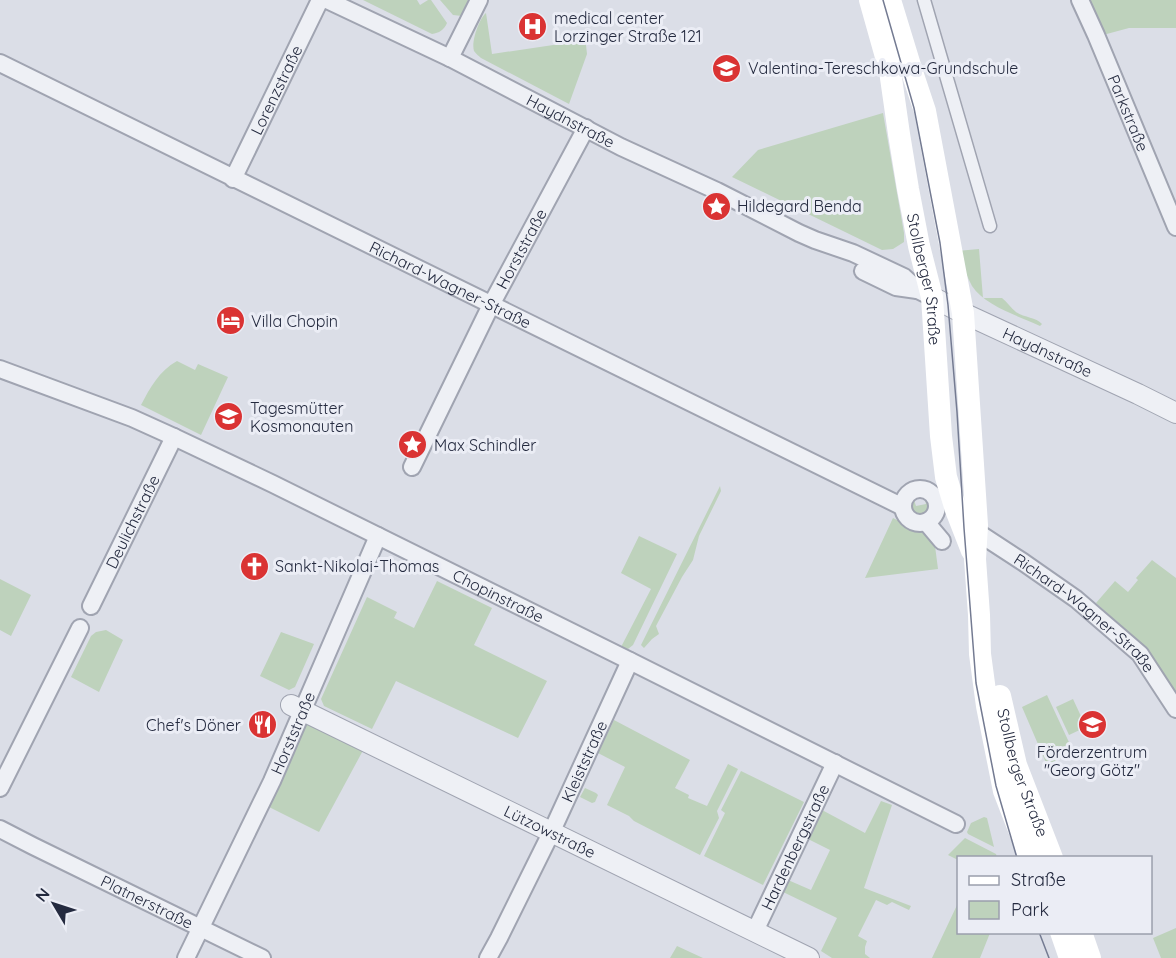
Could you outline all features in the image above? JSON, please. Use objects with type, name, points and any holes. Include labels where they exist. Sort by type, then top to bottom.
[{"type":"main road","name":"Stollberger Straße","points":[[870,0],[890,71],[919,246],[946,477],[975,559]]},
{"type":"main road","name":"Stollberger Straße","points":[[890,0],[925,111],[963,313],[977,532],[975,559],[980,615],[980,654],[987,706],[1004,791],[1029,856]]},
{"type":"main road","name":"Stollberger Straße","points":[[980,615],[991,653],[1016,765],[1051,856]]},
{"type":"main road","points":[[1060,934],[1070,958]]},
{"type":"main road","points":[[1081,934],[1090,958]]},
{"type":"street","name":"Lorenzstraße","points":[[233,179],[320,0]]},
{"type":"street","name":"Haydnstraße","points":[[327,0],[450,58],[621,147],[717,191],[815,240],[853,253],[903,278],[925,294],[963,313],[1176,413]]},
{"type":"street","points":[[450,58],[478,0]]},
{"type":"street","points":[[924,0],[990,226]]},
{"type":"street","name":"Parkstraße","points":[[1080,0],[1176,227]]},
{"type":"street","name":"Richard-Wagner-Straße","points":[[0,63],[903,507],[908,518],[918,523],[926,522],[942,541]]},
{"type":"street","name":"Horststraße","points":[[412,467],[491,305],[586,128]]},
{"type":"street","name":"Chopinstraße","points":[[0,369],[132,418],[273,483],[956,824]]},
{"type":"street","name":"Deulichstraße","points":[[91,606],[174,437]]},
{"type":"street","points":[[903,507],[905,498],[911,492],[921,489],[930,492],[936,499],[938,507],[935,515],[926,522]]},
{"type":"street","name":"Richard-Wagner-Straße","points":[[977,532],[1076,599],[1140,654],[1176,709]]},
{"type":"street","name":"Horststraße","points":[[186,958],[272,781],[297,708],[378,536]]},
{"type":"street","points":[[0,788],[80,628]]},
{"type":"street","name":"Kleiststraße","points":[[488,958],[551,832],[630,660]]},
{"type":"street","name":"Lützowstraße","points":[[297,708],[809,958]]},
{"type":"street","name":"Hardenbergstraße","points":[[755,932],[835,763]]},
{"type":"street","name":"Platnerstraße","points":[[0,829],[262,958]]},
{"type":"green space","points":[[363,0],[417,0],[420,5],[431,0],[447,23],[441,31],[432,34]]},
{"type":"green space","points":[[440,0],[468,0],[462,16],[453,15]]},
{"type":"green space","points":[[1090,0],[1176,0],[1176,28],[1129,28],[1103,35]]},
{"type":"green space","points":[[486,13],[492,54],[580,41],[586,45],[587,54],[569,104],[481,58],[474,51],[476,31]]},
{"type":"green space","points":[[883,113],[904,233],[904,242],[893,249],[882,250],[732,177],[758,150]]},
{"type":"green space","points":[[979,249],[983,297],[972,286],[957,251]]},
{"type":"green space","points":[[984,298],[1002,298],[1016,312],[1042,324],[1040,326],[1013,314]]},
{"type":"green space","points":[[177,361],[195,370],[198,364],[228,377],[201,435],[141,405],[160,375]]},
{"type":"green space","points":[[720,486],[721,491],[699,536],[693,560],[656,626],[659,634],[644,648],[641,645]]},
{"type":"green space","points":[[924,497],[932,507],[928,513],[917,513],[910,509],[909,504],[914,500],[916,506],[926,504]]},
{"type":"green space","points":[[893,518],[927,535],[935,546],[938,569],[865,578]]},
{"type":"green space","points":[[639,536],[677,554],[633,645],[628,649],[621,647],[651,589],[621,573]]},
{"type":"green space","points":[[1152,560],[1176,578],[1176,694],[1146,649],[1096,603],[1115,581],[1128,592],[1138,580],[1136,578]]},
{"type":"green space","points":[[0,579],[31,595],[11,636],[0,630]]},
{"type":"green space","points":[[437,581],[492,608],[474,645],[547,681],[518,738],[396,681],[372,729],[324,706],[321,699],[367,597],[397,612],[394,618],[414,628]]},
{"type":"green space","points":[[106,630],[123,640],[99,692],[71,677],[91,636],[96,632]]},
{"type":"green space","points":[[281,632],[314,644],[295,687],[289,690],[260,676]]},
{"type":"green space","points":[[1047,695],[1074,753],[1047,765],[1022,707]]},
{"type":"green space","points":[[1073,699],[1086,727],[1069,735],[1056,707]]},
{"type":"green space","points":[[303,712],[367,743],[319,832],[261,803]]},
{"type":"green space","points":[[614,720],[690,760],[675,788],[689,795],[688,798],[707,806],[728,764],[738,769],[717,811],[719,818],[700,855],[607,805],[625,767],[598,753]]},
{"type":"green space","points":[[741,771],[804,802],[763,885],[704,856],[725,813],[721,810]]},
{"type":"green space","points":[[585,788],[598,795],[595,802],[592,803],[580,797]]},
{"type":"green space","points":[[881,801],[892,805],[864,888],[911,906],[909,910],[892,902],[887,905],[876,900],[858,936],[867,941],[865,954],[870,958],[832,958],[821,951],[837,918],[783,892],[788,880],[811,890],[830,850],[808,839],[822,810],[865,833]]},
{"type":"green space","points":[[984,817],[987,818],[994,847],[967,832],[971,823]]},
{"type":"green space","points":[[965,838],[997,856],[957,856],[957,860],[948,855]]},
{"type":"green space","points":[[957,905],[957,934],[990,934],[980,958],[932,958]]},
{"type":"green space","points":[[1176,928],[1176,958],[1161,958],[1153,938]]},
{"type":"green space","points":[[677,946],[703,958],[670,958]]},
{"type":"tram line","points":[[883,0],[914,108],[940,243],[957,412],[976,683],[996,786],[1016,856]]},
{"type":"tram line","points":[[1040,934],[1049,958]]},
{"type":"place","name":"medical center Lorzinger Straße 121","points":[[533,27]]},
{"type":"place","name":"Valentina-Tereschkowa-Grundschule","points":[[727,68]]},
{"type":"place","name":"Hildegard Benda","points":[[716,206]]},
{"type":"place","name":"Villa Chopin","points":[[230,321]]},
{"type":"place","name":"Tagesmütter Kosmonauten","points":[[229,417]]},
{"type":"place","name":"Max Schindler","points":[[413,445]]},
{"type":"place","name":"Sankt-Nikolai-Thomas","points":[[254,566]]},
{"type":"place","name":"Förderzentrum \"Georg Götz\"","points":[[1092,724]]},
{"type":"place","name":"Chef's Döner","points":[[262,725]]}]
